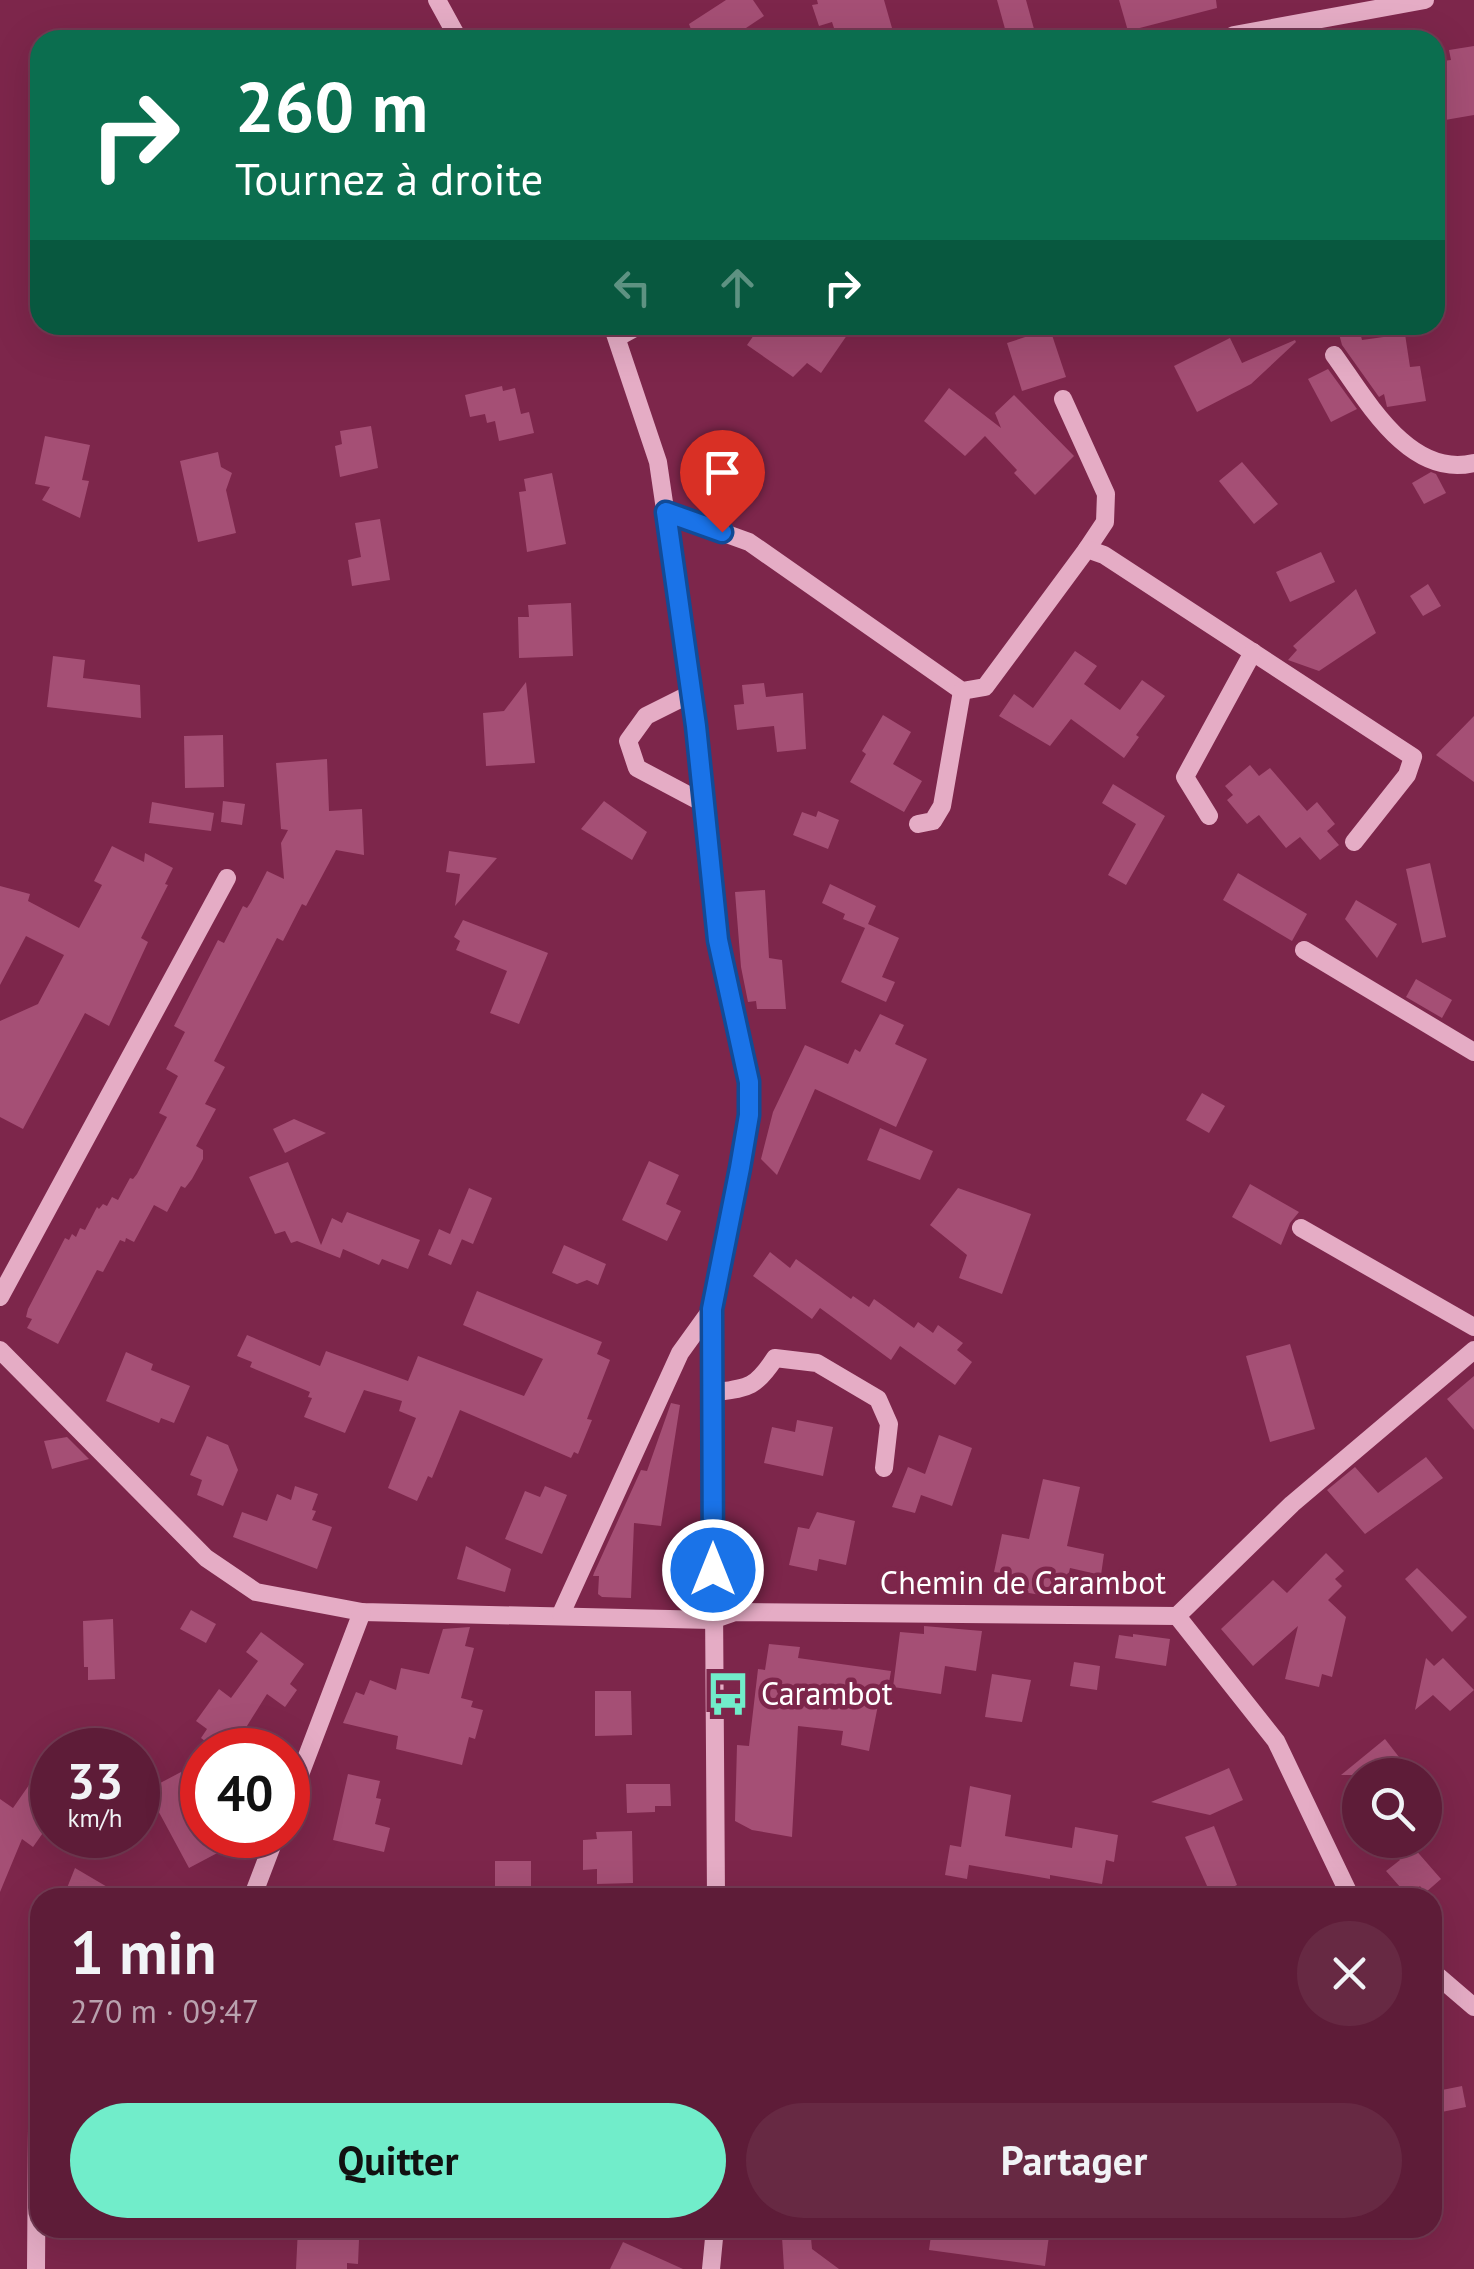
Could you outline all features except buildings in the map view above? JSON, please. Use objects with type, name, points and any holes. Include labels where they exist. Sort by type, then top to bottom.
[{"type":"street","points":[[437,0],[454,30]]},
{"type":"street","points":[[1261,30],[1425,0]]},
{"type":"street","points":[[616,335],[658,462],[692,693],[718,940],[749,1082],[749,1115],[712,1309],[716,1888]]},
{"type":"street","points":[[1334,356],[1401,441],[1426,458],[1455,466],[1474,463]]},
{"type":"street","points":[[666,512],[750,542],[962,691],[985,687],[1105,522],[1106,494],[1063,399]]},
{"type":"street","points":[[1087,549],[1104,555],[1413,757],[1407,775],[1354,842]]},
{"type":"street","points":[[1209,816],[1185,777],[1253,652]]},
{"type":"street","points":[[918,824],[933,822],[942,806],[962,691]]},
{"type":"street","points":[[692,693],[646,716],[628,741],[636,768],[703,804]]},
{"type":"street","points":[[0,1298],[227,878]]},
{"type":"street","points":[[1304,950],[1474,1052]]},
{"type":"street","points":[[1301,1228],[1474,1327]]},
{"type":"street","points":[[560,1614],[680,1353],[712,1309]]},
{"type":"street","name":"Chemin de Carambot","points":[[0,1350],[206,1558],[256,1592],[362,1612],[712,1620],[736,1612],[1177,1616],[1292,1504],[1474,1350]]},
{"type":"street","points":[[710,1393],[742,1389],[760,1380],[775,1358],[816,1363],[878,1399],[889,1424],[884,1468]]},
{"type":"street","points":[[310,1748],[362,1612]]},
{"type":"street","points":[[1177,1616],[1276,1741],[1347,1888]]},
{"type":"street","points":[[256,1888],[267,1858]]},
{"type":"street","points":[[1442,1980],[1474,2008]]},
{"type":"street","points":[[36,2238],[36,2269]]},
{"type":"street","points":[[711,2269],[714,2238]]},
{"type":"place","name":"Carambot","points":[[728,1694]]},
{"type":"route","points":[[713,1570],[712,1309],[749,1115],[749,1082],[718,940],[696,726],[666,512],[722,532]]}]
